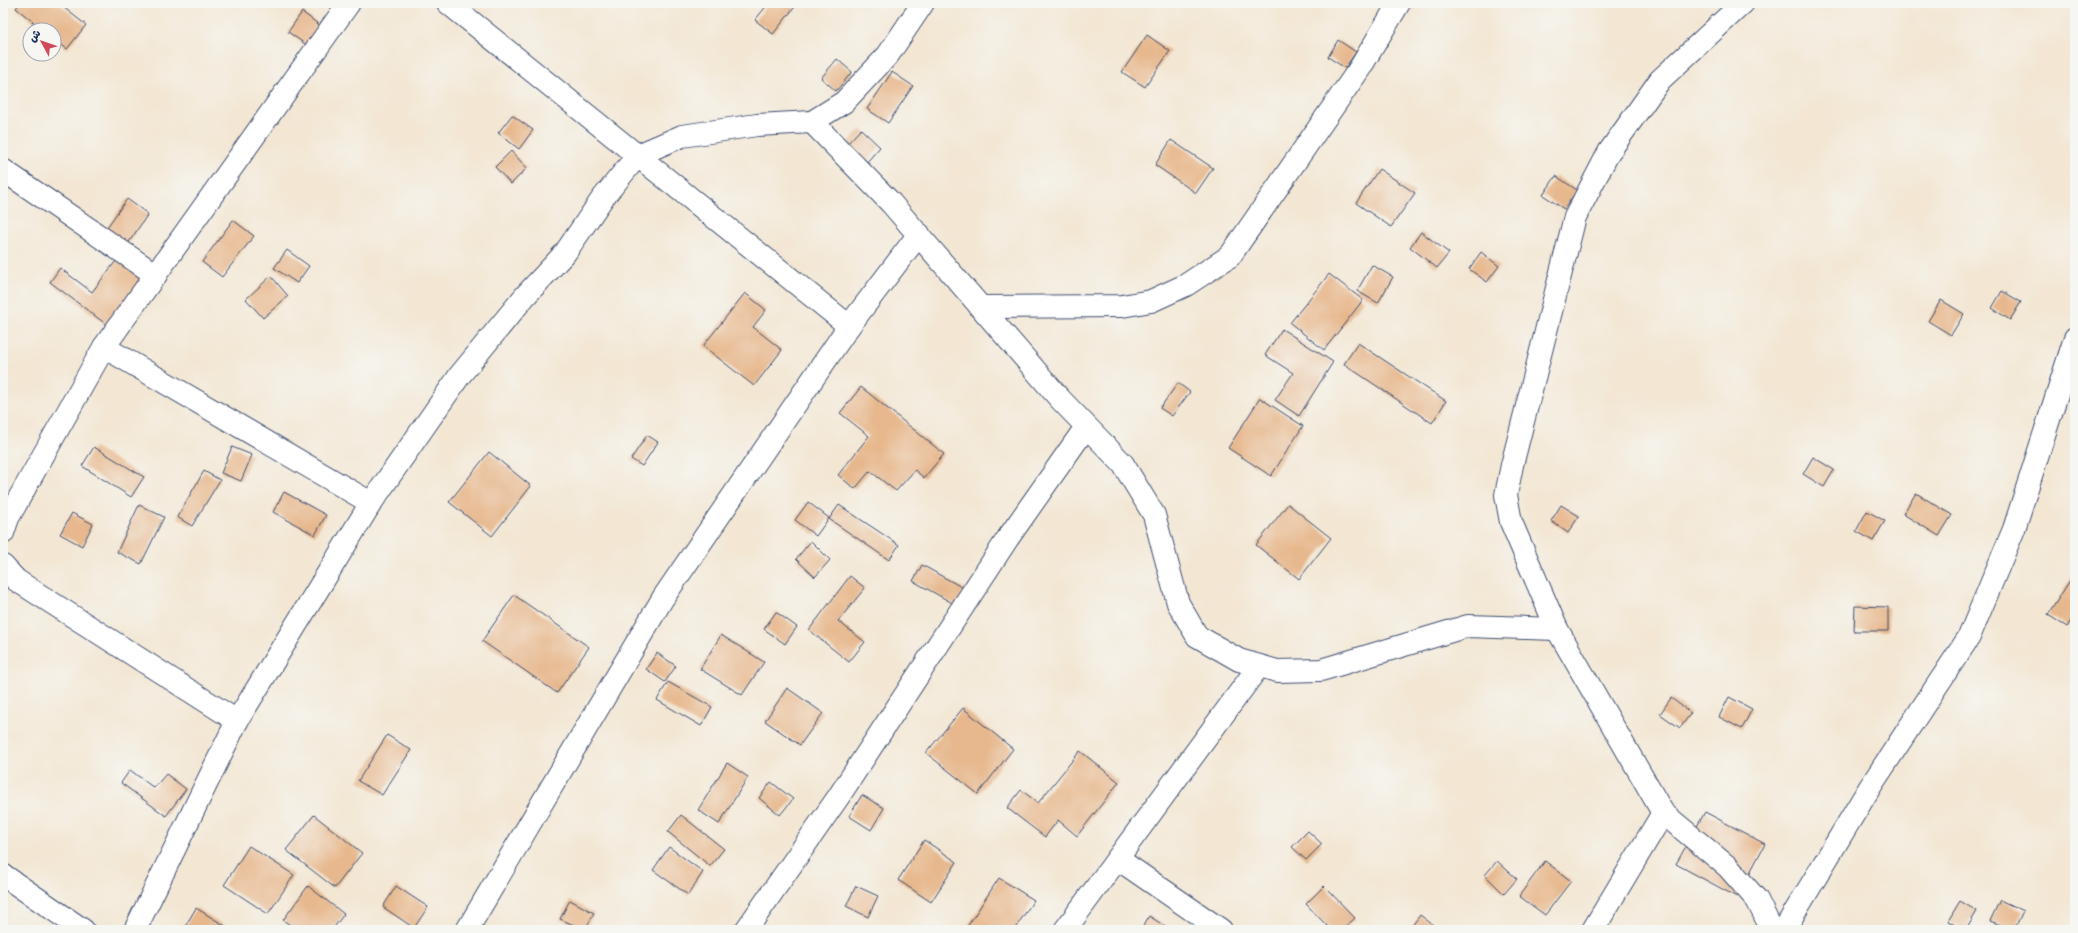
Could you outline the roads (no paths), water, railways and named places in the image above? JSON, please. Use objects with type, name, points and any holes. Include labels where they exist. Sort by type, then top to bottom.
[{"type":"street","points":[[3,533],[8,518],[104,347],[350,3]]},
{"type":"street","points":[[448,3],[849,326]]},
{"type":"street","points":[[135,930],[238,721],[371,503],[460,375],[526,296],[565,253],[602,199],[638,155],[682,136],[757,126],[812,122],[844,102],[849,97],[888,55],[923,3]]},
{"type":"street","points":[[980,307],[1122,306],[1151,301],[1186,286],[1230,256],[1360,68],[1399,3]]},
{"type":"street","points":[[1743,3],[1660,80],[1609,152],[1575,217],[1512,465],[1506,495],[1511,522],[1557,630],[1663,813],[1728,867],[1757,900],[1772,930]]},
{"type":"street","points":[[812,122],[891,203],[1060,399],[1123,464],[1154,515],[1178,603],[1197,636],[1239,660],[1277,671],[1322,670],[1468,626],[1557,630]]},
{"type":"street","points":[[3,170],[156,275]]},
{"type":"street","points":[[467,930],[663,598],[849,326],[919,234]]},
{"type":"street","points":[[1784,930],[1870,787],[1969,637],[2014,530],[2075,338]]},
{"type":"street","points":[[104,347],[371,503]]},
{"type":"street","points":[[746,930],[840,796],[1008,538],[1086,427]]},
{"type":"street","points":[[3,566],[16,580],[238,721]]},
{"type":"street","points":[[1065,930],[1259,666]]},
{"type":"street","points":[[1593,930],[1663,813]]},
{"type":"street","points":[[1118,859],[1221,930]]},
{"type":"street","points":[[3,875],[83,930]]}]
